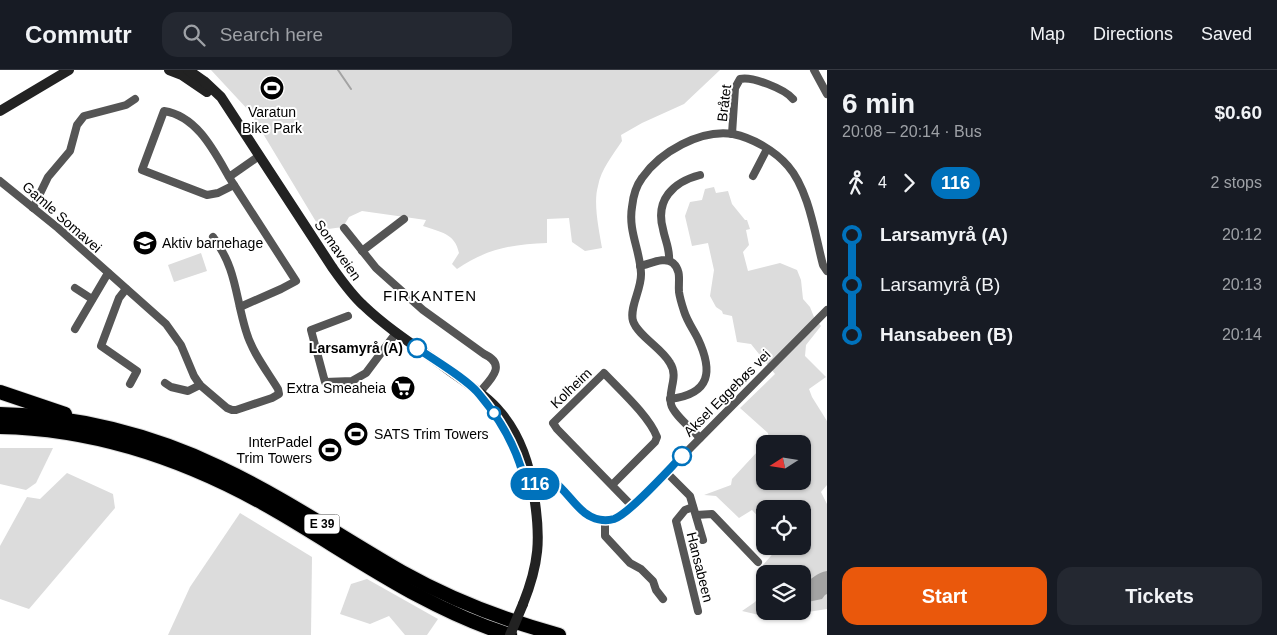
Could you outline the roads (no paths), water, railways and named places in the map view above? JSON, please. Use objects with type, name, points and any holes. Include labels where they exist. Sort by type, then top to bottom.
[{"type":"highway","name":"E 39","points":[[0,392],[94,425],[158,442],[218,466],[282,500],[403,573],[467,605],[504,619],[559,635]]},
{"type":"highway","name":"E 39","points":[[0,414],[44,417],[94,425]]},
{"type":"highway","name":"E 39","points":[[0,427],[71,434],[109,442],[151,453],[212,477],[279,513],[396,584],[462,616],[510,635]]},
{"type":"main road","points":[[0,112],[68,71],[78,70]]},
{"type":"main road","name":"Somaveien","points":[[169,70],[201,87],[230,112]]},
{"type":"main road","name":"Somaveien","points":[[188,70],[221,97],[350,292],[396,332],[479,393],[510,437],[530,481],[539,532],[539,546],[530,584],[510,635]]},
{"type":"street","points":[[814,70],[827,94]]},
{"type":"street","points":[[772,86],[776,77]]},
{"type":"street","name":"Bråtet","points":[[732,134],[735,88],[742,78],[772,86],[788,93],[793,99]]},
{"type":"street","points":[[34,208],[48,178],[70,151],[80,120],[84,116],[126,105],[135,99]]},
{"type":"street","points":[[234,185],[218,193],[207,195],[142,170],[164,112],[170,112],[183,118],[198,131],[229,177],[296,279],[294,283],[240,307]]},
{"type":"street","points":[[700,438],[671,404],[674,374],[671,364],[636,327],[633,319],[632,310],[640,287],[640,266],[630,219],[633,198],[640,180],[661,158],[697,138],[732,134],[750,140],[767,149],[787,165],[798,182],[806,202],[823,265],[827,271]]},
{"type":"street","points":[[754,176],[767,149]]},
{"type":"street","points":[[229,177],[259,156]]},
{"type":"street","points":[[669,260],[661,220],[663,205],[671,190],[677,184],[685,179],[700,175]]},
{"type":"street","name":"Gamle Somavei","points":[[0,181],[34,208],[158,317],[174,334],[181,345],[194,376],[200,385],[232,410],[272,398],[278,394],[278,389],[248,339],[228,261],[213,237]]},
{"type":"street","name":"Somaveien","points":[[362,251],[404,219]]},
{"type":"street","name":"Somaveien","points":[[344,228],[376,268],[423,310],[492,358],[496,364],[496,369],[479,393]]},
{"type":"street","points":[[640,266],[669,260],[675,264],[678,270],[679,293],[685,317],[701,348],[707,372],[706,381],[698,390],[685,396],[670,399]]},
{"type":"street","points":[[75,329],[108,273]]},
{"type":"street","points":[[75,288],[92,299]]},
{"type":"street","points":[[126,289],[119,298],[101,346],[137,371],[130,384]]},
{"type":"street","name":"Aksel Eggebøs vei","points":[[605,520],[619,517],[632,506],[827,310]]},
{"type":"street","points":[[348,316],[311,330],[325,382],[352,381],[366,373],[396,332]]},
{"type":"street","points":[[820,318],[827,324]]},
{"type":"street","name":"Kolheim","points":[[612,485],[655,442],[657,437],[634,405],[604,373],[553,423],[563,435],[632,506]]},
{"type":"street","points":[[165,383],[171,387],[188,391],[200,385]]},
{"type":"street","name":"Hansabeen","points":[[666,472],[690,496],[703,540]]},
{"type":"street","points":[[530,481],[550,479],[561,487],[586,514],[605,520],[605,536],[630,563],[641,568],[653,580],[656,590],[663,599]]},
{"type":"street","name":"Hansabeen","points":[[698,611],[676,521],[686,510],[712,514],[758,562]]},
{"type":"waterway","points":[[338,70],[351,89]]},
{"type":"place","name":"Varatun Bike Park","points":[[272,88]]},
{"type":"place","name":"Aktiv barnehage","points":[[145,243]]},
{"type":"place","name":"Larsamyrå (A)","points":[[417,348]]},
{"type":"place","name":"Extra Smeaheia","points":[[403,388]]},
{"type":"place","name":"SATS Trim Towers","points":[[356,434]]},
{"type":"place","name":"InterPadel Trim Towers","points":[[330,450]]},
{"type":"district","name":"FIRKANTEN","points":[[430,295]]}]
